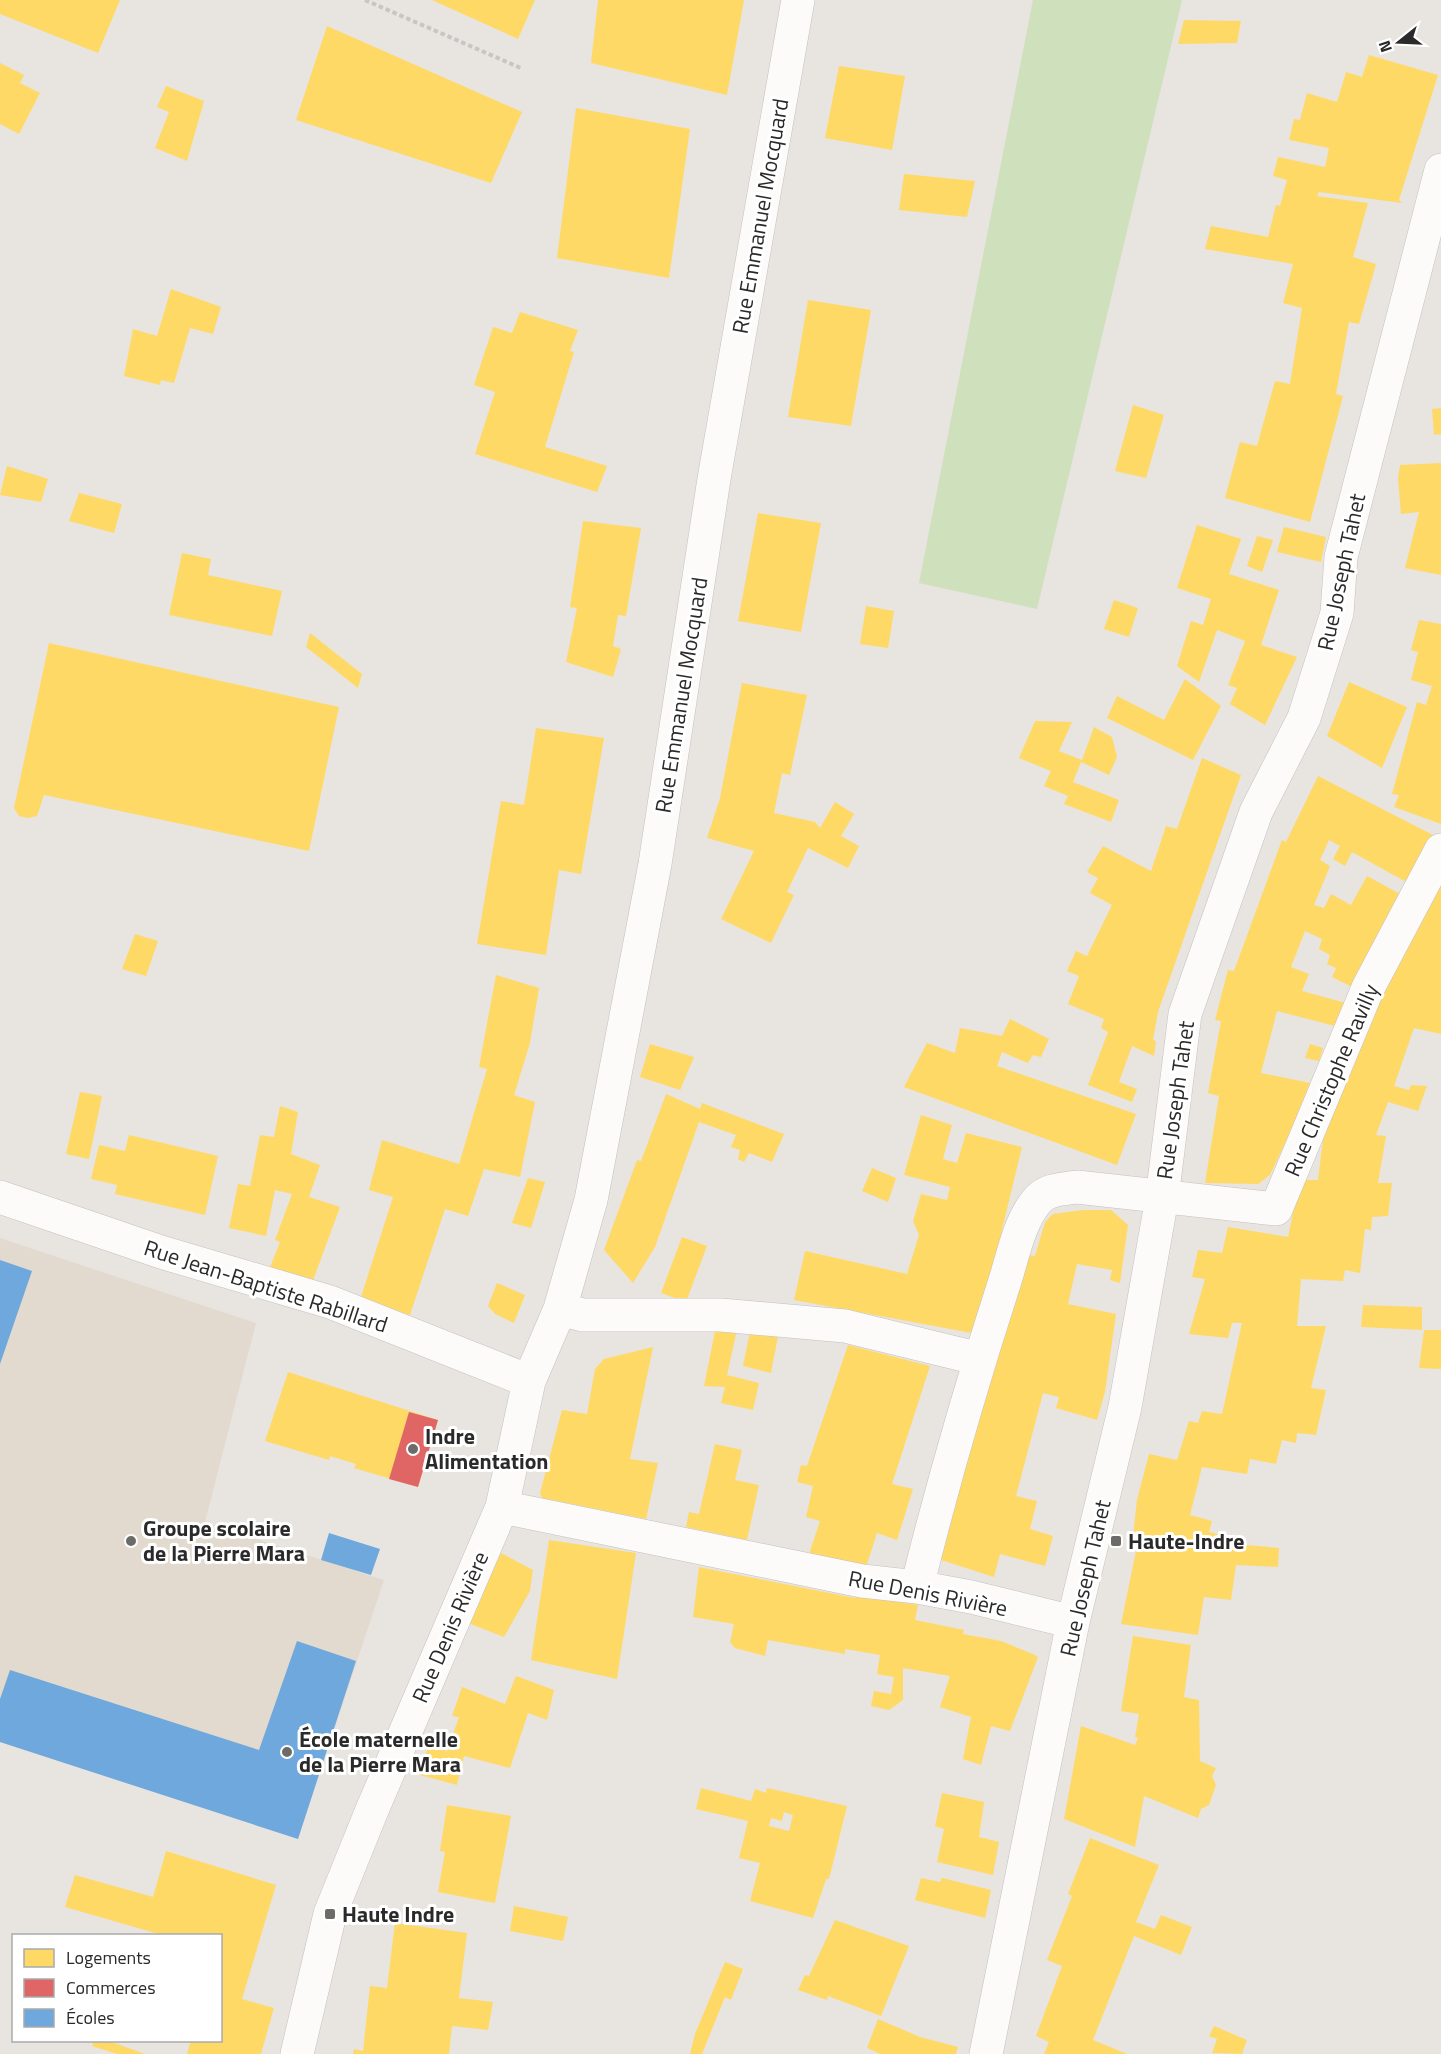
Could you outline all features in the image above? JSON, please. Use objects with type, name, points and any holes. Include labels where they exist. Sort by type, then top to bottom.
[{"type":"street","name":"Rue Emmanuel Mocquard","points":[[529,1382],[560,1310],[591,1200],[655,864],[714,479],[798,0]]},
{"type":"street","name":"Rue Joseph Tahet","points":[[986,2054],[1073,1622],[1125,1407],[1162,1198],[1185,1014],[1256,812],[1304,718],[1337,613],[1341,557],[1441,170]]},
{"type":"street","name":"Rue Christophe Ravilly","points":[[1162,1198],[1276,1209],[1368,988],[1441,850]]},
{"type":"street","points":[[917,1587],[939,1497],[980,1359],[1024,1226],[1036,1201],[1051,1191],[1077,1187],[1162,1198]]},
{"type":"street","name":"Rue Jean-Baptiste Rabillard","points":[[0,1197],[161,1252],[330,1302],[529,1382]]},
{"type":"street","points":[[560,1310],[583,1315],[721,1315],[845,1326],[980,1359]]},
{"type":"street","name":"Rue Denis Rivière","points":[[297,2054],[330,1914],[502,1507],[529,1382]]},
{"type":"street","name":"Rue Denis Rivière","points":[[502,1507],[862,1581],[917,1587],[1073,1622]]},
{"type":"path","points":[[365,0],[523,69]]},
{"type":"shaded area","name":"Groupe scolaire de la Pierre Mara","points":[[0,1238],[256,1323],[205,1522],[384,1580],[298,1839],[0,1742]]},
{"type":"green space","points":[[1033,0],[1182,0],[1037,609],[919,583]]},
{"type":"building: Logements","points":[[0,0],[120,0],[98,53],[0,14]]},
{"type":"building: Logements","points":[[432,0],[535,0],[518,39]]},
{"type":"building: Logements","points":[[598,0],[744,0],[727,95],[591,63]]},
{"type":"building: Logements","points":[[1184,20],[1241,21],[1237,43],[1178,44]]},
{"type":"building: Logements","points":[[327,26],[522,112],[491,183],[296,120]]},
{"type":"building: Logements","points":[[1369,55],[1438,75],[1399,200],[1402,203],[1319,192],[1317,196],[1368,203],[1353,257],[1376,264],[1359,324],[1349,322],[1336,394],[1343,396],[1310,522],[1225,498],[1240,442],[1257,446],[1275,381],[1290,384],[1302,308],[1283,303],[1293,264],[1205,249],[1211,226],[1268,237],[1276,205],[1280,206],[1287,180],[1273,176],[1278,157],[1325,167],[1329,148],[1289,140],[1294,119],[1300,120],[1307,93],[1337,102],[1346,72],[1362,77]]},
{"type":"building: Logements","points":[[0,63],[24,75],[20,83],[40,93],[19,134],[0,124]]},
{"type":"building: Logements","points":[[839,66],[905,76],[892,150],[825,138]]},
{"type":"building: Logements","points":[[166,86],[204,101],[187,161],[155,148],[169,112],[157,107]]},
{"type":"building: Logements","points":[[576,108],[690,129],[669,278],[557,258]]},
{"type":"building: Logements","points":[[904,174],[975,181],[967,217],[899,210]]},
{"type":"building: Logements","points":[[171,289],[221,307],[213,334],[190,328],[174,383],[161,380],[160,385],[124,376],[133,329],[157,336]]},
{"type":"building: Logements","points":[[808,300],[871,310],[851,426],[788,417]]},
{"type":"building: Logements","points":[[520,312],[578,330],[570,351],[574,352],[545,447],[607,466],[597,492],[475,454],[495,392],[474,385],[493,327],[512,333]]},
{"type":"building: Logements","points":[[1133,405],[1164,415],[1146,478],[1115,471]]},
{"type":"building: Logements","points":[[1441,408],[1441,434],[1434,435],[1432,409]]},
{"type":"building: Logements","points":[[1441,463],[1441,575],[1405,568],[1419,512],[1401,514],[1398,478],[1400,465]]},
{"type":"building: Logements","points":[[7,466],[48,479],[41,502],[0,495]]},
{"type":"building: Logements","points":[[79,493],[122,504],[114,533],[69,521]]},
{"type":"building: Logements","points":[[758,513],[821,523],[801,632],[738,621]]},
{"type":"building: Logements","points":[[583,521],[641,528],[626,616],[618,615],[613,646],[621,649],[613,677],[566,662],[577,608],[570,607]]},
{"type":"building: Logements","points":[[1197,525],[1241,539],[1229,574],[1279,590],[1261,645],[1297,657],[1265,725],[1230,704],[1237,688],[1228,685],[1245,641],[1217,630],[1199,682],[1177,666],[1191,621],[1203,625],[1211,599],[1177,588]]},
{"type":"building: Logements","points":[[1284,527],[1326,537],[1321,562],[1277,552]]},
{"type":"building: Logements","points":[[1257,536],[1273,540],[1262,572],[1247,566]]},
{"type":"building: Logements","points":[[182,553],[211,559],[208,575],[282,591],[272,636],[169,615]]},
{"type":"building: Logements","points":[[1114,600],[1138,608],[1129,637],[1104,629]]},
{"type":"building: Logements","points":[[866,606],[894,611],[888,648],[860,644]]},
{"type":"building: Logements","points":[[1419,620],[1441,624],[1441,824],[1394,807],[1399,795],[1392,794],[1417,702],[1426,705],[1432,686],[1411,680],[1418,652],[1411,650]]},
{"type":"building: Logements","points":[[310,633],[362,674],[358,688],[306,647]]},
{"type":"building: Logements","points":[[49,643],[339,707],[309,851],[44,795],[37,816],[28,818],[19,816],[14,808]]},
{"type":"building: Logements","points":[[1185,679],[1221,706],[1193,760],[1107,718],[1117,696],[1164,720]]},
{"type":"building: Logements","points":[[1349,682],[1407,707],[1382,768],[1327,736]]},
{"type":"building: Logements","points":[[742,683],[807,695],[790,775],[782,773],[774,813],[815,822],[820,828],[835,802],[854,814],[841,836],[859,846],[848,868],[808,848],[787,892],[794,895],[771,943],[721,919],[754,851],[707,838],[720,798]]},
{"type":"building: Logements","points":[[1035,721],[1072,722],[1059,751],[1082,760],[1094,727],[1112,737],[1117,757],[1109,775],[1081,762],[1073,782],[1119,800],[1111,822],[1064,804],[1068,796],[1044,786],[1051,771],[1019,758]]},
{"type":"building: Logements","points":[[536,728],[604,738],[581,874],[559,870],[546,955],[477,944],[501,801],[524,805]]},
{"type":"building: Logements","points":[[1202,758],[1241,775],[1158,1012],[1153,1040],[1156,1041],[1154,1056],[1132,1046],[1119,1082],[1137,1089],[1132,1102],[1088,1085],[1108,1032],[1101,1028],[1104,1019],[1068,1004],[1079,976],[1067,971],[1076,951],[1087,956],[1112,905],[1090,893],[1098,878],[1087,872],[1103,846],[1151,871],[1166,826],[1177,829]]},
{"type":"building: Logements","points":[[1318,776],[1433,835],[1408,883],[1352,852],[1345,866],[1333,859],[1340,846],[1329,840],[1320,860],[1330,866],[1314,905],[1324,908],[1331,894],[1351,905],[1367,876],[1402,895],[1354,988],[1332,977],[1336,968],[1327,964],[1330,955],[1319,949],[1322,939],[1305,931],[1291,967],[1309,974],[1302,991],[1346,1003],[1335,1026],[1277,1011],[1261,1073],[1310,1083],[1297,1118],[1270,1175],[1258,1184],[1205,1183],[1219,1096],[1208,1093],[1221,1021],[1215,1020],[1228,970],[1234,971],[1282,840],[1286,842]]},
{"type":"building: Logements","points":[[1441,864],[1441,1034],[1414,1028],[1394,1086],[1409,1090],[1411,1085],[1427,1086],[1418,1111],[1388,1102],[1376,1135],[1386,1136],[1378,1183],[1392,1183],[1388,1216],[1372,1217],[1371,1230],[1365,1229],[1360,1273],[1345,1270],[1343,1281],[1301,1279],[1297,1326],[1326,1326],[1311,1388],[1326,1390],[1316,1435],[1297,1433],[1296,1443],[1282,1440],[1276,1464],[1250,1459],[1247,1474],[1202,1467],[1190,1515],[1212,1521],[1209,1532],[1245,1541],[1246,1545],[1279,1548],[1278,1567],[1236,1565],[1231,1600],[1204,1597],[1198,1635],[1121,1624],[1137,1546],[1132,1544],[1137,1500],[1149,1454],[1177,1460],[1189,1421],[1198,1423],[1202,1411],[1222,1414],[1242,1323],[1232,1323],[1228,1338],[1189,1334],[1205,1279],[1192,1277],[1198,1250],[1222,1253],[1228,1227],[1288,1237],[1300,1180],[1318,1180],[1324,1131],[1392,953]]},
{"type":"building: Logements","points":[[135,934],[158,941],[146,976],[122,969]]},
{"type":"building: Logements","points":[[496,975],[539,988],[530,1043],[514,1095],[535,1102],[520,1177],[484,1169],[468,1216],[445,1209],[410,1315],[360,1300],[393,1197],[369,1190],[382,1140],[459,1164],[487,1069],[479,1067]]},
{"type":"building: Logements","points":[[1010,1019],[1049,1039],[1041,1057],[1033,1055],[1028,1063],[1002,1052],[997,1066],[1136,1114],[1117,1165],[904,1087],[927,1043],[955,1053],[960,1028],[1002,1036]]},
{"type":"building: Logements","points":[[650,1044],[694,1057],[680,1090],[640,1077]]},
{"type":"building: Logements","points":[[1310,1044],[1323,1048],[1319,1061],[1305,1058]]},
{"type":"building: Logements","points":[[80,1092],[102,1096],[89,1159],[66,1154]]},
{"type":"building: Logements","points":[[666,1094],[700,1109],[702,1103],[784,1134],[772,1162],[749,1153],[744,1162],[738,1159],[740,1150],[731,1147],[736,1135],[699,1122],[655,1247],[633,1283],[604,1250],[637,1160],[641,1161]]},
{"type":"building: Logements","points":[[280,1106],[298,1112],[291,1154],[320,1165],[309,1197],[340,1207],[311,1286],[269,1270],[280,1242],[275,1240],[292,1194],[275,1190],[266,1236],[229,1228],[238,1184],[250,1186],[260,1135],[274,1137]]},
{"type":"building: Logements","points":[[921,1115],[952,1125],[943,1159],[957,1163],[966,1133],[1022,1147],[977,1334],[794,1300],[805,1251],[907,1274],[919,1235],[913,1221],[921,1194],[947,1200],[950,1187],[904,1175]]},
{"type":"building: Logements","points":[[129,1135],[218,1156],[205,1215],[115,1194],[117,1185],[91,1179],[99,1145],[125,1151]]},
{"type":"building: Logements","points":[[872,1168],[896,1178],[888,1202],[862,1191]]},
{"type":"building: Logements","points":[[528,1178],[545,1182],[531,1228],[512,1223]]},
{"type":"building: Logements","points":[[1082,1210],[1111,1210],[1128,1225],[1120,1283],[1110,1280],[1112,1270],[1077,1264],[1068,1304],[1116,1314],[1105,1392],[1097,1420],[1056,1408],[1059,1397],[1043,1393],[1016,1496],[1037,1501],[1030,1529],[1053,1536],[1045,1566],[1000,1554],[994,1577],[941,1560],[1011,1292],[1027,1255],[1035,1256],[1045,1222],[1053,1214]]},
{"type":"building: Logements","points":[[682,1237],[707,1246],[686,1302],[661,1293]]},
{"type":"building: Logements","points":[[497,1283],[525,1295],[514,1323],[495,1314],[488,1306]]},
{"type":"building: Logements","points":[[1363,1305],[1422,1307],[1422,1330],[1361,1327]]},
{"type":"building: Logements","points":[[738,1325],[727,1375],[759,1383],[753,1410],[721,1403],[725,1387],[704,1386],[715,1331]]},
{"type":"building: Logements","points":[[751,1327],[779,1331],[771,1373],[743,1366]]},
{"type":"building: Logements","points":[[1424,1330],[1441,1330],[1441,1369],[1419,1368]]},
{"type":"building: Logements","points":[[848,1345],[930,1366],[892,1484],[913,1489],[897,1540],[877,1533],[867,1564],[809,1554],[820,1521],[806,1517],[813,1486],[797,1482],[801,1465],[807,1466]]},
{"type":"building: Logements","points":[[653,1347],[630,1459],[658,1463],[646,1519],[542,1498],[540,1493],[562,1410],[587,1414],[595,1369],[604,1359]]},
{"type":"building: Logements","points":[[288,1372],[438,1420],[418,1487],[354,1468],[356,1464],[330,1456],[329,1460],[265,1441]]},
{"type":"building: Logements","points":[[715,1444],[742,1450],[735,1480],[759,1485],[747,1540],[686,1527],[689,1512],[699,1514]]},
{"type":"building: Logements","points":[[549,1540],[636,1553],[617,1679],[531,1660]]},
{"type":"building: Logements","points":[[501,1553],[533,1570],[530,1591],[504,1637],[468,1623]]},
{"type":"building: Logements","points":[[699,1567],[855,1598],[856,1595],[918,1605],[915,1620],[964,1630],[963,1634],[1001,1641],[1035,1655],[1038,1657],[1010,1731],[991,1726],[981,1765],[963,1759],[971,1717],[940,1707],[950,1676],[903,1668],[903,1700],[889,1710],[871,1706],[874,1691],[891,1694],[894,1677],[877,1674],[880,1655],[845,1649],[845,1654],[768,1640],[765,1656],[735,1648],[730,1642],[734,1624],[693,1617]]},
{"type":"building: Logements","points":[[1133,1636],[1191,1645],[1184,1697],[1199,1700],[1200,1761],[1216,1768],[1212,1776],[1216,1785],[1209,1805],[1201,1809],[1198,1818],[1144,1796],[1135,1847],[1064,1819],[1081,1726],[1135,1745],[1138,1738],[1135,1737],[1139,1714],[1121,1711]]},
{"type":"building: Logements","points":[[516,1676],[554,1690],[547,1720],[528,1713],[510,1768],[464,1756],[457,1785],[420,1775],[428,1746],[447,1751],[459,1717],[452,1716],[462,1687],[505,1704]]},
{"type":"building: Logements","points":[[701,1788],[751,1801],[755,1789],[766,1793],[767,1788],[847,1806],[829,1879],[826,1879],[813,1918],[750,1901],[760,1863],[739,1858],[748,1821],[696,1809]],"holes":[[[784,1812],[793,1815],[789,1831],[769,1826],[771,1818],[782,1821]]]},
{"type":"building: Logements","points":[[942,1793],[984,1802],[979,1837],[999,1842],[993,1875],[937,1862],[944,1829],[935,1826]]},
{"type":"building: Logements","points":[[447,1805],[511,1816],[495,1903],[438,1892],[445,1852],[440,1851]]},
{"type":"building: Logements","points":[[1090,1838],[1159,1865],[1136,1922],[1155,1929],[1161,1915],[1192,1927],[1181,1955],[1134,1936],[1093,2040],[1127,2054],[1044,2054],[1049,2042],[1036,2036],[1062,1966],[1047,1960],[1072,1896],[1068,1894]]},
{"type":"building: Logements","points":[[166,1851],[276,1885],[242,1999],[274,2008],[261,2054],[187,2054],[190,2042],[222,2042],[222,1934],[159,1934],[65,1907],[75,1875],[153,1897]]},
{"type":"building: Logements","points":[[921,1878],[940,1882],[942,1878],[991,1890],[985,1918],[915,1900]]},
{"type":"building: Logements","points":[[514,1906],[568,1917],[563,1941],[510,1931]]},
{"type":"building: Logements","points":[[835,1920],[909,1946],[881,2016],[828,1996],[827,2000],[798,1990],[805,1975],[809,1976]]},
{"type":"building: Logements","points":[[395,1923],[467,1933],[459,1998],[493,2002],[488,2030],[452,2026],[449,2054],[353,2054],[354,2049],[363,2051],[370,1986],[387,1988]]},
{"type":"building: Logements","points":[[725,1962],[743,1969],[731,2000],[725,1997],[702,2054],[690,2054],[695,2034]]},
{"type":"building: Logements","points":[[878,2019],[920,2037],[958,2047],[956,2054],[880,2054],[867,2048]]},
{"type":"building: Logements","points":[[1214,2026],[1247,2040],[1242,2054],[1212,2053],[1217,2039],[1209,2036]]},
{"type":"building: Logements","points":[[93,2042],[112,2042],[145,2054],[117,2054],[92,2046]]},
{"type":"building: Commerces","name":"Indre Alimentation","points":[[409,1412],[438,1420],[418,1487],[389,1479]]},
{"type":"building: Écoles","points":[[0,1260],[32,1271],[0,1364]]},
{"type":"building: Écoles","points":[[329,1533],[380,1549],[371,1575],[321,1560]]},
{"type":"building: Écoles","points":[[297,1641],[356,1661],[298,1839],[0,1742],[0,1699],[10,1670],[259,1750]]},
{"type":"place","name":"Indre Alimentation","points":[[413,1449]]},
{"type":"place","name":"Groupe scolaire de la Pierre Mara","points":[[131,1541]]},
{"type":"place","name":"Haute-Indre","points":[[1116,1541]]},
{"type":"place","name":"École maternelle de la Pierre Mara","points":[[287,1752]]},
{"type":"place","name":"Haute Indre","points":[[330,1914]]}]
